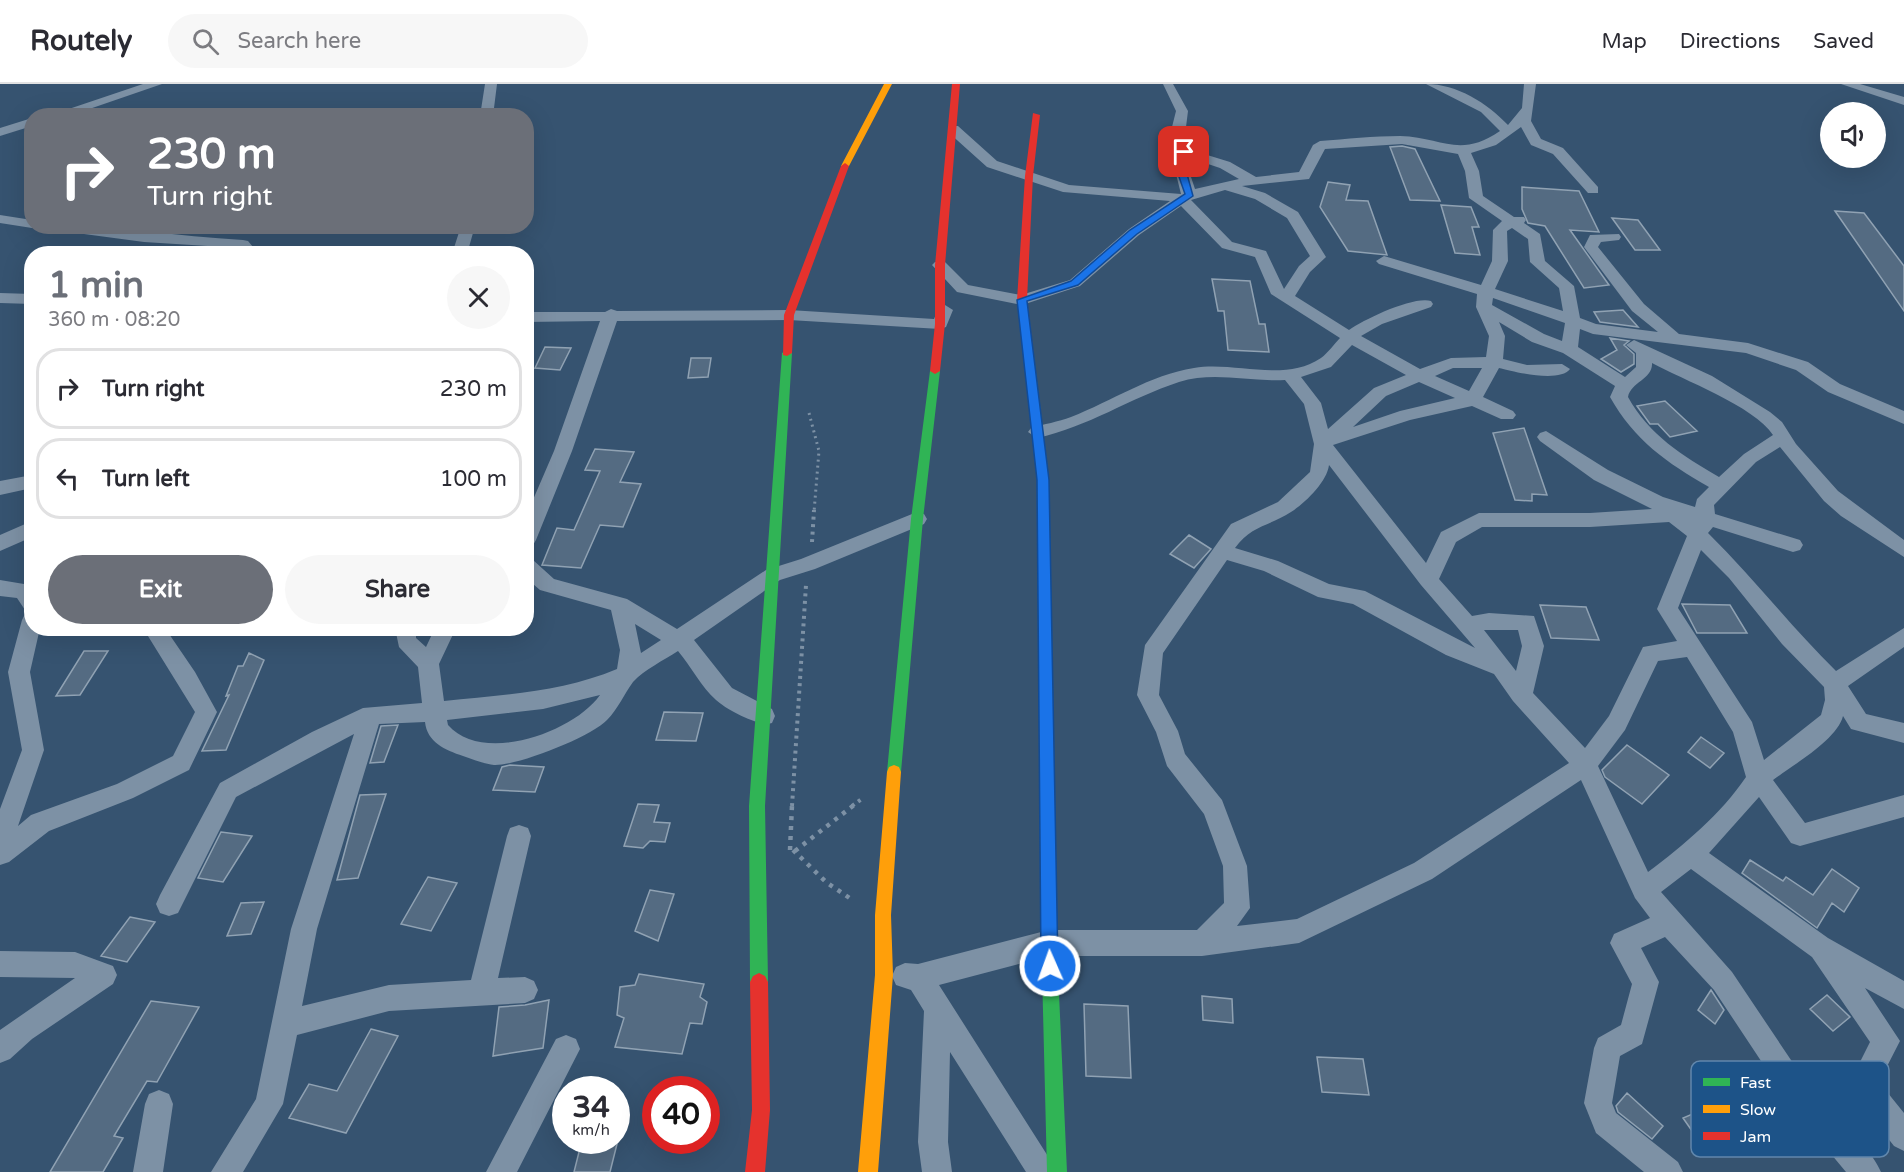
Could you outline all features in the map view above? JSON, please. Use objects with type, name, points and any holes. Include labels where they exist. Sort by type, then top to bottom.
[{"type":"main road","points":[[755,1172],[761,1110],[757,806],[789,315],[847,162],[888,84]]},
{"type":"main road","points":[[868,1172],[884,975],[883,915],[893,788],[917,519],[940,324],[940,265],[956,84]]},
{"type":"main road","points":[[1036,115],[1029,176],[1022,300],[1043,480],[1049,943],[1057,1172]]},
{"type":"street","points":[[80,108],[156,84]]},
{"type":"street","points":[[487,108],[491,84]]},
{"type":"street","points":[[1432,84],[1486,110],[1507,131]]},
{"type":"street","points":[[1530,84],[1525,121],[1536,142],[1558,151],[1593,190]]},
{"type":"street","points":[[1847,84],[1904,101]]},
{"type":"street","points":[[1168,86],[1182,111],[1180,131],[1184,152],[1185,196],[1227,245],[1261,254],[1277,291],[1349,338],[1418,375],[1507,415]]},
{"type":"street","points":[[953,129],[992,164],[1068,189],[1185,196],[1254,181],[1304,176],[1320,145],[1402,140],[1463,151],[1477,148],[1507,131],[1528,108]]},
{"type":"street","points":[[0,132],[24,124]]},
{"type":"street","points":[[1463,151],[1472,171],[1476,198],[1515,221],[1535,237],[1538,262],[1566,286],[1573,321],[1569,349]]},
{"type":"street","points":[[1184,152],[1225,165],[1254,181]]},
{"type":"street","points":[[1226,186],[1260,196],[1293,215],[1318,257],[1304,269],[1287,297]]},
{"type":"street","points":[[940,265],[964,289],[1022,300],[1075,283],[1134,232],[1185,196]]},
{"type":"street","points":[[0,219],[24,223]]},
{"type":"street","points":[[1323,444],[1406,415],[1473,400],[1494,362],[1497,336],[1485,300],[1500,261],[1500,230],[1515,221]]},
{"type":"street","points":[[114,234],[243,244],[245,246]]},
{"type":"street","points":[[1614,237],[1594,238],[1592,247],[1604,267],[1646,316],[1668,328],[1674,339]]},
{"type":"street","points":[[1384,261],[1485,300],[1545,309],[1644,349],[1661,361],[1707,380],[1764,416],[1784,436],[1790,448],[1832,496],[1848,511],[1904,550]]},
{"type":"street","points":[[534,317],[611,314],[789,315],[940,324],[949,299],[964,289]]},
{"type":"street","points":[[0,298],[24,298]]},
{"type":"street","points":[[1485,300],[1538,338],[1569,349],[1626,385]]},
{"type":"street","points":[[1038,432],[1056,429],[1137,393],[1195,373],[1291,376],[1327,362],[1349,338],[1371,323],[1425,304]]},
{"type":"street","points":[[534,521],[564,451],[611,314]]},
{"type":"street","points":[[1593,329],[1748,348],[1802,366],[1834,388],[1904,418]]},
{"type":"street","points":[[1644,349],[1644,369],[1626,385],[1619,397],[1627,415],[1656,447],[1721,486]]},
{"type":"street","points":[[1323,444],[1380,392],[1451,363],[1494,362],[1527,370],[1562,369]]},
{"type":"street","points":[[1202,943],[1237,908],[1235,866],[1214,808],[1175,759],[1167,731],[1148,695],[1153,651],[1238,529],[1285,507],[1319,474],[1323,444],[1312,403],[1291,376]]},
{"type":"street","points":[[1784,436],[1750,458],[1704,504],[1702,527],[1679,588],[1667,609],[1744,729],[1758,778],[1800,835],[1904,806]]},
{"type":"street","points":[[1545,437],[1601,475],[1702,527],[1789,638],[1835,684],[1859,722],[1904,734]]},
{"type":"street","points":[[1323,444],[1521,695],[1586,765],[1644,890],[1669,922],[1723,981],[1778,1061]]},
{"type":"street","points":[[0,488],[24,483]]},
{"type":"street","points":[[1656,502],[1673,515],[1702,527],[1793,545]]},
{"type":"street","points":[[1428,580],[1448,537],[1479,520],[1590,520],[1673,515]]},
{"type":"street","points":[[169,904],[228,790],[320,739],[371,715],[433,712],[554,698],[589,690],[627,674],[773,575],[808,564],[917,519]]},
{"type":"street","points":[[0,544],[24,532]]},
{"type":"street","points":[[1222,551],[1271,566],[1325,591],[1358,597],[1454,649],[1502,669]]},
{"type":"street","points":[[534,573],[547,585],[620,605],[686,645],[724,694],[764,716]]},
{"type":"street","points":[[0,588],[24,592]]},
{"type":"street","points":[[442,636],[428,664],[437,729],[450,740],[493,755],[508,753],[552,740],[589,722],[600,713],[627,674],[632,650],[620,605]]},
{"type":"street","points":[[1467,625],[1489,621],[1527,622],[1533,646],[1521,695]]},
{"type":"street","points":[[0,842],[33,750],[19,672],[28,636]]},
{"type":"street","points":[[0,854],[40,823],[125,791],[181,763],[206,712],[187,678],[158,636]]},
{"type":"street","points":[[406,636],[406,641],[428,664]]},
{"type":"street","points":[[1835,684],[1904,636]]},
{"type":"street","points":[[884,975],[918,977],[1049,943],[1202,943],[1299,932],[1422,871],[1533,797],[1586,765],[1617,723],[1651,653],[1694,648]]},
{"type":"street","points":[[1644,890],[1691,855],[1745,798],[1758,778],[1819,732],[1831,720],[1836,700],[1835,684]]},
{"type":"street","points":[[226,1172],[269,1104],[304,929],[371,715]]},
{"type":"street","points":[[481,993],[519,837]]},
{"type":"street","points":[[1691,855],[1819,947],[1904,996]]},
{"type":"street","points":[[1668,1172],[1606,1123],[1598,1103],[1608,1048],[1632,1034],[1646,982],[1623,944],[1669,922]]},
{"type":"street","points":[[1819,947],[1886,1041],[1875,1061]]},
{"type":"street","points":[[0,964],[75,965],[104,975],[22,1029],[0,1049]]},
{"type":"street","points":[[918,977],[1044,1172]]},
{"type":"street","points":[[285,1024],[389,998],[525,990]]},
{"type":"street","points":[[937,1172],[933,1142],[938,1007]]},
{"type":"street","points":[[501,1172],[566,1049]]},
{"type":"street","points":[[148,1172],[159,1104]]},
{"type":"street","points":[[1889,1117],[1904,1136]]},
{"type":"street","points":[[1853,1157],[1866,1172]]},
{"type":"path","points":[[785,374],[809,413],[819,451],[816,519],[808,564],[799,667],[792,850],[789,860]]},
{"type":"path","points":[[792,850],[864,796],[893,788]]},
{"type":"path","points":[[792,850],[826,882],[883,915]]},
{"type":"building","points":[[1402,146],[1415,149],[1440,201],[1410,200],[1390,147]]},
{"type":"building","points":[[1328,182],[1350,185],[1346,200],[1368,201],[1387,255],[1348,251],[1320,207]]},
{"type":"building","points":[[1522,187],[1579,191],[1599,232],[1570,230],[1609,285],[1584,288],[1545,226],[1528,223],[1522,209]]},
{"type":"building","points":[[1441,205],[1471,207],[1479,227],[1472,227],[1480,255],[1455,253]]},
{"type":"building","points":[[1835,211],[1864,213],[1904,266],[1904,311]]},
{"type":"building","points":[[1612,218],[1638,220],[1660,250],[1635,250]]},
{"type":"building","points":[[1212,279],[1250,281],[1259,324],[1265,324],[1269,352],[1228,350],[1224,311],[1218,311]]},
{"type":"building","points":[[1623,310],[1638,327],[1600,322],[1594,312]]},
{"type":"building","points":[[1610,338],[1629,341],[1624,345],[1634,354],[1634,364],[1621,372],[1601,359],[1617,350]]},
{"type":"building","points":[[545,347],[571,348],[560,370],[535,368]]},
{"type":"building","points":[[691,358],[711,358],[708,377],[688,378]]},
{"type":"building","points":[[1665,401],[1697,431],[1670,437],[1658,424],[1650,424],[1637,406]]},
{"type":"building","points":[[1524,428],[1547,495],[1532,494],[1532,501],[1515,500],[1493,433]]},
{"type":"building","points":[[595,449],[634,452],[620,482],[641,484],[623,527],[600,525],[581,568],[542,565],[557,528],[574,530],[600,471],[585,470]]},
{"type":"building","points":[[1189,535],[1211,549],[1194,568],[1170,554]]},
{"type":"building","points":[[1682,604],[1730,605],[1747,633],[1697,633]]},
{"type":"building","points":[[1540,605],[1586,607],[1599,640],[1551,638]]},
{"type":"building","points":[[84,651],[108,651],[80,695],[56,696]]},
{"type":"building","points":[[249,653],[264,660],[226,750],[202,751],[229,695],[226,696],[238,666],[243,666]]},
{"type":"building","points":[[664,712],[703,713],[696,741],[656,740]]},
{"type":"building","points":[[398,725],[384,762],[370,763],[381,726]]},
{"type":"building","points":[[1701,737],[1724,753],[1710,768],[1688,752]]},
{"type":"building","points":[[1627,745],[1669,775],[1642,804],[1605,777],[1602,770]]},
{"type":"building","points":[[510,765],[544,767],[535,792],[493,790],[502,767]]},
{"type":"building","points":[[386,794],[358,878],[337,880],[360,795]]},
{"type":"building","points":[[638,804],[659,805],[654,822],[670,823],[665,842],[650,841],[643,848],[624,846]]},
{"type":"building","points":[[221,832],[252,836],[223,882],[198,878]]},
{"type":"building","points":[[1750,860],[1783,881],[1786,877],[1813,895],[1832,869],[1859,888],[1844,912],[1832,903],[1817,928],[1742,873]]},
{"type":"building","points":[[428,877],[457,883],[431,931],[401,924]]},
{"type":"building","points":[[650,890],[674,894],[658,941],[635,931]]},
{"type":"building","points":[[264,902],[251,934],[227,936],[241,903]]},
{"type":"building","points":[[130,917],[155,922],[127,962],[101,956]]},
{"type":"building","points":[[639,974],[704,984],[700,997],[707,1002],[702,1024],[690,1023],[682,1054],[615,1047],[624,1018],[617,1015],[620,987],[635,985]]},
{"type":"building","points":[[1711,990],[1724,1010],[1715,1024],[1698,1010]]},
{"type":"building","points":[[1827,995],[1850,1017],[1833,1031],[1810,1009]]},
{"type":"building","points":[[1202,996],[1232,999],[1233,1023],[1203,1020]]},
{"type":"building","points":[[549,1000],[543,1048],[493,1056],[499,1007]]},
{"type":"building","points":[[151,1001],[199,1007],[157,1082],[147,1081],[114,1136],[123,1138],[103,1172],[50,1172]]},
{"type":"building","points":[[1084,1004],[1128,1006],[1131,1078],[1086,1076]]},
{"type":"building","points":[[371,1029],[398,1036],[346,1133],[289,1118],[309,1084],[337,1091]]},
{"type":"building","points":[[1317,1057],[1363,1059],[1369,1095],[1322,1092]]},
{"type":"building","points":[[1627,1093],[1663,1126],[1652,1139],[1618,1112],[1616,1106]]},
{"type":"building","points":[[1691,1115],[1691,1129],[1683,1118]]},
{"type":"building","points":[[578,1154],[614,1154],[610,1172],[574,1172]]},
{"type":"traffic: fast","points":[[759,982],[757,806],[787,353]]},
{"type":"traffic: fast","points":[[1029,357],[1043,480],[1046,701]]},
{"type":"traffic: fast","points":[[894,772],[917,519],[935,371]]},
{"type":"traffic: fast","points":[[1050,971],[1057,1172]]},
{"type":"traffic: slow","points":[[845,166],[888,84]]},
{"type":"traffic: slow","points":[[868,1172],[884,975],[883,915],[894,772]]},
{"type":"traffic: jam","points":[[935,371],[940,324],[940,265],[956,84]]},
{"type":"traffic: jam","points":[[1029,357],[1022,300],[1029,176],[1036,115]]},
{"type":"traffic: jam","points":[[787,353],[789,315],[845,166]]},
{"type":"traffic: jam","points":[[1046,701],[1050,971]]},
{"type":"traffic: jam","points":[[755,1172],[761,1110],[759,982]]},
{"type":"route","points":[[1050,966],[1043,480],[1022,300],[1075,283],[1134,232],[1190,194],[1183,174],[1184,152]]}]
